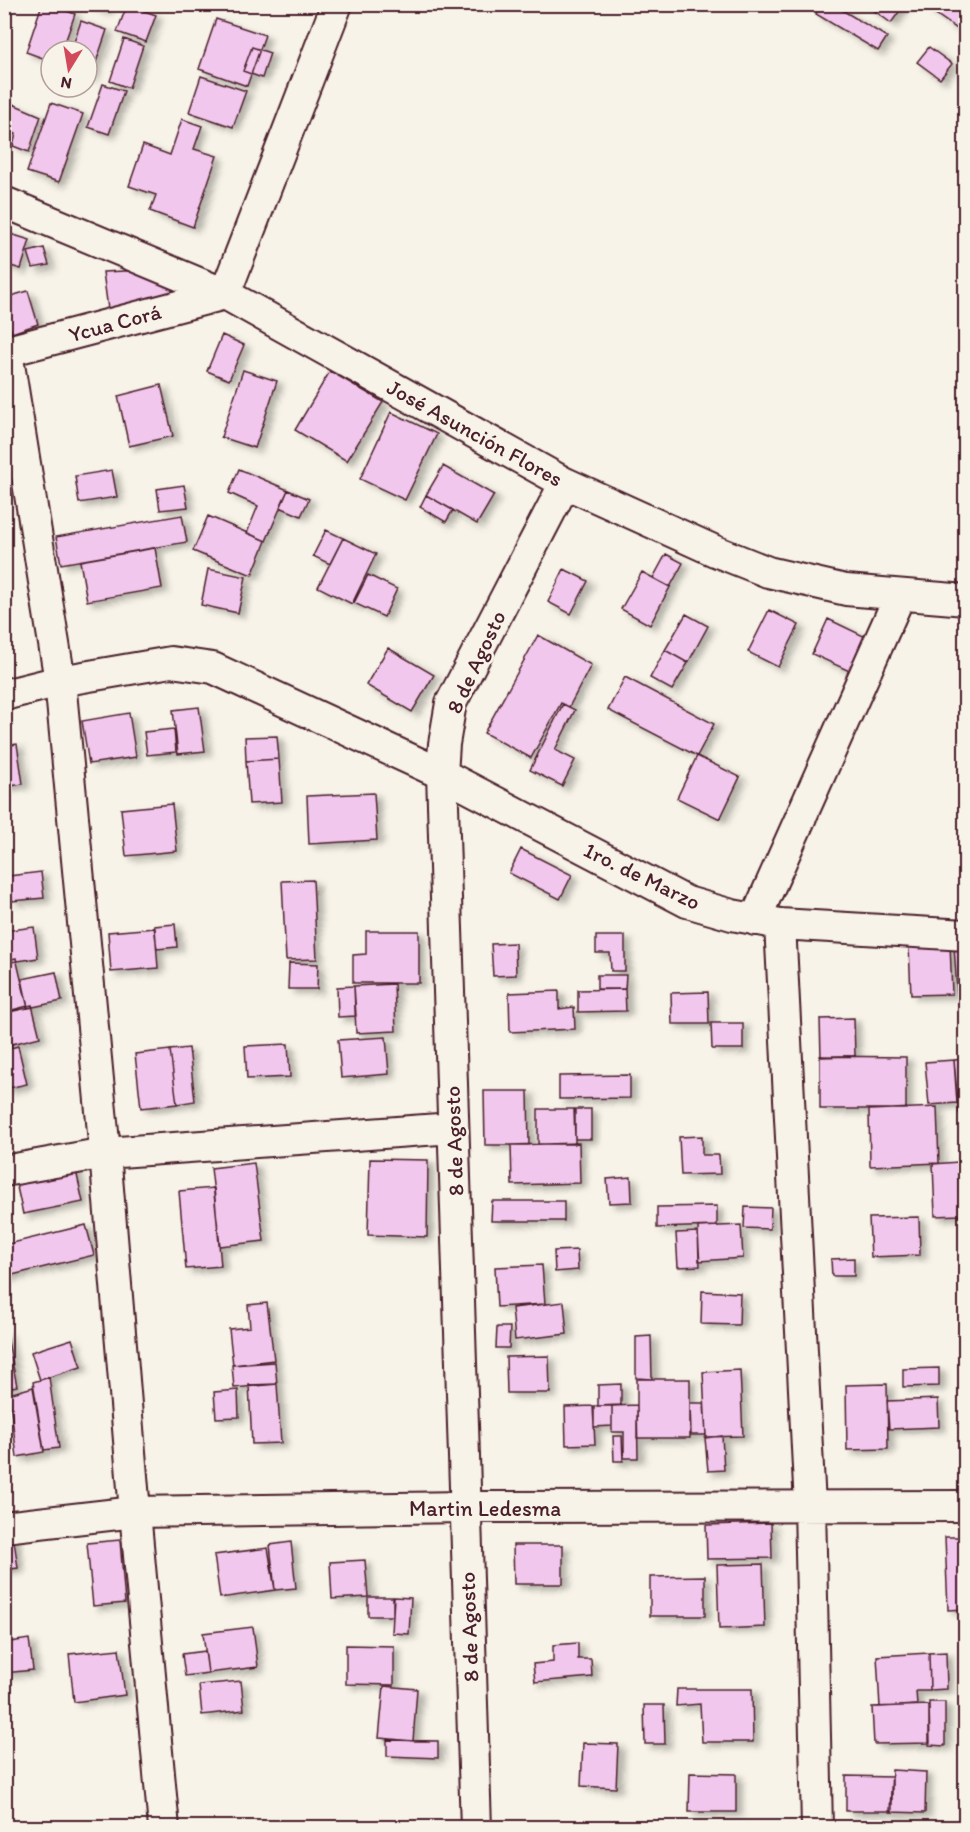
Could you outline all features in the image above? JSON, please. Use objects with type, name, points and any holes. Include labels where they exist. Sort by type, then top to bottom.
[{"type":"street","points":[[225,294],[337,4]]},
{"type":"street","name":"José Asunción Flores","points":[[4,202],[225,294],[564,483],[715,551],[768,572],[846,590],[966,600]]},
{"type":"street","name":"Ycua Corá","points":[[6,352],[225,294]]},
{"type":"street","points":[[6,352],[60,681],[105,1153],[164,1827]]},
{"type":"street","name":"8 de Agosto","points":[[476,1827],[442,774],[451,703],[564,483]]},
{"type":"street","points":[[818,1827],[810,1506],[768,922],[900,595]]},
{"type":"street","name":"1ro. de Marzo","points":[[60,681],[171,662],[213,668],[442,774],[687,902],[768,922],[966,935]]},
{"type":"street","points":[[4,695],[60,681]]},
{"type":"street","points":[[4,1171],[105,1153],[453,1128]]},
{"type":"street","name":"Martin Ledesma","points":[[4,1527],[135,1512],[465,1507],[966,1506]]},
{"type":"building","points":[[42,4],[75,14],[66,39],[39,39],[39,57],[26,52]]},
{"type":"building","points":[[88,4],[107,4],[105,11]]},
{"type":"building","points":[[821,4],[832,4],[887,37],[878,51],[816,14]]},
{"type":"building","points":[[869,4],[904,5],[891,23],[868,6]]},
{"type":"building","points":[[929,4],[966,4],[966,35],[927,8]]},
{"type":"building","points":[[127,5],[156,15],[146,42],[117,32]]},
{"type":"building","points":[[216,19],[265,35],[247,86],[199,69]]},
{"type":"building","points":[[81,21],[107,30],[99,54],[99,39],[75,39]]},
{"type":"building","points":[[124,39],[143,46],[129,88],[110,81]]},
{"type":"building","points":[[252,47],[270,53],[262,78],[243,71]]},
{"type":"building","points":[[929,47],[952,64],[940,79],[917,62]]},
{"type":"building","points":[[201,76],[246,91],[233,127],[189,112]]},
{"type":"building","points":[[103,84],[124,91],[109,134],[88,127]]},
{"type":"building","points":[[51,103],[83,114],[59,182],[27,172]]},
{"type":"building","points":[[13,104],[41,116],[29,152],[13,146],[16,134],[4,130]]},
{"type":"building","points":[[182,119],[202,126],[194,149],[217,156],[193,227],[150,211],[156,195],[129,186],[143,145],[170,155]]},
{"type":"building","points":[[4,232],[30,240],[21,269],[4,264]]},
{"type":"building","points":[[44,248],[49,265],[33,268],[28,252]]},
{"type":"building","points":[[147,270],[177,285],[170,294],[108,309],[103,272]]},
{"type":"building","points":[[28,291],[38,324],[12,333],[4,310],[4,298]]},
{"type":"building","points":[[222,335],[244,345],[229,380],[207,371]]},
{"type":"building","points":[[243,370],[277,381],[255,448],[221,437]]},
{"type":"building","points":[[330,371],[383,402],[347,461],[295,430]]},
{"type":"building","points":[[161,385],[173,436],[129,446],[118,396]]},
{"type":"building","points":[[391,412],[437,434],[405,500],[360,479]]},
{"type":"building","points":[[443,466],[494,495],[477,524],[426,495]]},
{"type":"building","points":[[239,469],[288,490],[266,541],[247,533],[258,506],[229,493]]},
{"type":"building","points":[[112,470],[117,497],[79,503],[75,476]]},
{"type":"building","points":[[184,485],[188,507],[160,510],[157,489]]},
{"type":"building","points":[[288,490],[309,499],[301,516],[280,507]]},
{"type":"building","points":[[426,495],[453,510],[446,522],[420,507]]},
{"type":"building","points":[[182,515],[187,542],[61,564],[56,537]]},
{"type":"building","points":[[208,516],[266,541],[252,575],[193,551]]},
{"type":"building","points":[[326,530],[343,538],[330,564],[313,556]]},
{"type":"building","points":[[343,538],[376,554],[352,604],[318,587]]},
{"type":"building","points":[[155,548],[162,588],[87,601],[80,561]]},
{"type":"building","points":[[666,554],[683,563],[670,587],[653,578]]},
{"type":"building","points":[[208,569],[246,577],[238,613],[201,605]]},
{"type":"building","points":[[564,569],[588,581],[571,614],[548,602]]},
{"type":"building","points":[[642,572],[670,587],[650,625],[621,609]]},
{"type":"building","points":[[368,575],[397,589],[384,617],[354,603]]},
{"type":"building","points":[[769,610],[799,625],[778,667],[748,652]]},
{"type":"building","points":[[686,614],[708,626],[688,663],[665,650]]},
{"type":"building","points":[[828,619],[872,640],[856,674],[812,654]]},
{"type":"building","points":[[538,635],[591,665],[569,707],[561,703],[531,758],[484,733]]},
{"type":"building","points":[[388,648],[434,675],[412,712],[366,685]]},
{"type":"building","points":[[665,650],[688,663],[672,690],[650,678]]},
{"type":"building","points":[[625,677],[714,724],[697,756],[608,710]]},
{"type":"building","points":[[563,704],[575,710],[555,750],[575,760],[562,786],[530,770]]},
{"type":"building","points":[[199,707],[205,751],[178,754],[173,710]]},
{"type":"building","points":[[129,713],[136,757],[89,764],[82,721]]},
{"type":"building","points":[[174,729],[176,752],[147,755],[144,732]]},
{"type":"building","points":[[277,736],[279,759],[246,761],[245,737]]},
{"type":"building","points":[[17,744],[23,784],[4,787],[4,746]]},
{"type":"building","points":[[697,756],[740,777],[720,819],[677,798]]},
{"type":"building","points":[[279,759],[282,802],[249,804],[246,761]]},
{"type":"building","points":[[374,793],[377,840],[309,844],[307,796]]},
{"type":"building","points":[[172,804],[177,851],[126,856],[121,809]]},
{"type":"building","points":[[521,849],[572,875],[560,899],[509,873]]},
{"type":"building","points":[[41,872],[44,898],[12,901],[9,876]]},
{"type":"building","points":[[313,880],[317,959],[286,960],[282,881]]},
{"type":"building","points":[[175,924],[177,947],[157,949],[154,926]]},
{"type":"building","points":[[34,927],[38,958],[4,963],[4,931]]},
{"type":"building","points":[[155,928],[158,968],[111,972],[108,932]]},
{"type":"building","points":[[366,931],[419,931],[419,983],[353,983],[353,955],[366,954]]},
{"type":"building","points":[[596,936],[625,936],[625,971],[611,971],[610,953],[596,953]]},
{"type":"building","points":[[515,943],[516,975],[493,976],[491,944]]},
{"type":"building","points":[[950,944],[952,994],[911,995],[909,946]]},
{"type":"building","points":[[954,946],[966,946],[966,991],[957,991]]},
{"type":"building","points":[[16,958],[28,1008],[4,1013],[4,961]]},
{"type":"building","points":[[289,963],[318,964],[317,989],[288,989]]},
{"type":"building","points":[[56,972],[62,1001],[28,1008],[22,979]]},
{"type":"building","points":[[597,975],[626,975],[625,989],[597,989]]},
{"type":"building","points":[[394,984],[396,1031],[356,1033],[354,986]]},
{"type":"building","points":[[354,986],[356,1016],[338,1017],[337,987]]},
{"type":"building","points":[[625,989],[626,1011],[578,1012],[578,990]]},
{"type":"building","points":[[559,991],[559,1009],[574,1007],[575,1029],[510,1032],[509,993]]},
{"type":"building","points":[[708,992],[709,1024],[672,1024],[671,993]]},
{"type":"building","points":[[958,994],[966,994],[966,1026],[960,1026]]},
{"type":"building","points":[[32,1005],[40,1037],[4,1046],[4,1012]]},
{"type":"building","points":[[854,1018],[855,1056],[821,1057],[820,1019]]},
{"type":"building","points":[[711,1023],[743,1023],[743,1049],[712,1049]]},
{"type":"building","points":[[386,1037],[389,1074],[341,1078],[338,1040]]},
{"type":"building","points":[[288,1044],[290,1077],[247,1079],[245,1046]]},
{"type":"building","points":[[18,1046],[27,1084],[4,1089],[4,1050]]},
{"type":"building","points":[[189,1048],[195,1101],[177,1104],[170,1050]]},
{"type":"building","points":[[170,1050],[177,1104],[141,1108],[135,1054]]},
{"type":"building","points":[[820,1056],[906,1057],[906,1109],[820,1109]]},
{"type":"building","points":[[966,1059],[966,1112],[959,1113],[954,1060]]},
{"type":"building","points":[[954,1060],[957,1103],[929,1105],[925,1062]]},
{"type":"building","points":[[630,1075],[630,1098],[559,1099],[559,1076]]},
{"type":"building","points":[[484,1091],[528,1091],[529,1145],[485,1145]]},
{"type":"building","points":[[937,1107],[939,1163],[870,1166],[869,1110]]},
{"type":"building","points":[[538,1109],[575,1109],[575,1144],[538,1144]]},
{"type":"building","points":[[574,1109],[591,1109],[591,1139],[575,1139]]},
{"type":"building","points":[[702,1136],[702,1155],[719,1155],[720,1174],[681,1175],[679,1137]]},
{"type":"building","points":[[579,1143],[580,1183],[512,1185],[511,1145]]},
{"type":"building","points":[[370,1159],[428,1160],[427,1237],[368,1235]]},
{"type":"building","points":[[958,1162],[960,1215],[935,1216],[933,1164]]},
{"type":"building","points":[[254,1163],[264,1241],[220,1246],[211,1168]]},
{"type":"building","points":[[75,1166],[83,1202],[23,1214],[15,1178]]},
{"type":"building","points":[[631,1177],[632,1202],[609,1203],[607,1179]]},
{"type":"building","points":[[214,1188],[221,1266],[186,1269],[179,1191]]},
{"type":"building","points":[[492,1201],[564,1201],[564,1221],[491,1221]]},
{"type":"building","points":[[717,1206],[717,1226],[657,1228],[657,1207]]},
{"type":"building","points":[[745,1207],[771,1208],[770,1229],[744,1228]]},
{"type":"building","points":[[919,1217],[920,1255],[871,1257],[869,1218]]},
{"type":"building","points":[[86,1225],[94,1255],[4,1277],[4,1245]]},
{"type":"building","points":[[741,1225],[743,1258],[699,1261],[698,1227]]},
{"type":"building","points":[[698,1232],[700,1266],[678,1267],[676,1233]]},
{"type":"building","points":[[577,1250],[578,1270],[555,1272],[554,1251]]},
{"type":"building","points":[[854,1258],[854,1276],[832,1276],[831,1259]]},
{"type":"building","points":[[542,1265],[545,1304],[497,1307],[495,1267]]},
{"type":"building","points":[[702,1291],[740,1293],[739,1325],[701,1324]]},
{"type":"building","points":[[564,1302],[567,1334],[515,1340],[512,1308]]},
{"type":"building","points":[[267,1303],[274,1360],[233,1365],[229,1329],[250,1327],[248,1305]]},
{"type":"building","points":[[497,1327],[510,1327],[509,1348],[496,1348]]},
{"type":"building","points":[[6,1331],[17,1386],[4,1389],[4,1332]]},
{"type":"building","points":[[651,1336],[652,1379],[636,1378],[636,1337]]},
{"type":"building","points":[[72,1339],[81,1367],[40,1380],[31,1352]]},
{"type":"building","points":[[549,1356],[550,1393],[507,1393],[506,1357]]},
{"type":"building","points":[[275,1362],[277,1384],[234,1388],[232,1365]]},
{"type":"building","points":[[939,1368],[939,1386],[903,1387],[903,1369]]},
{"type":"building","points":[[740,1370],[743,1436],[706,1437],[703,1372]]},
{"type":"building","points":[[49,1377],[59,1448],[44,1450],[33,1382]]},
{"type":"building","points":[[637,1379],[690,1379],[690,1438],[637,1438]]},
{"type":"building","points":[[277,1384],[281,1443],[252,1444],[249,1385]]},
{"type":"building","points":[[621,1384],[621,1405],[598,1406],[598,1385]]},
{"type":"building","points":[[887,1384],[888,1449],[847,1450],[846,1385]]},
{"type":"building","points":[[33,1387],[44,1452],[17,1457],[9,1394]]},
{"type":"building","points":[[238,1390],[239,1417],[216,1418],[214,1392]]},
{"type":"building","points":[[938,1399],[939,1427],[889,1429],[887,1401]]},
{"type":"building","points":[[690,1403],[704,1403],[706,1435],[691,1435]]},
{"type":"building","points":[[637,1405],[638,1458],[624,1458],[624,1432],[612,1432],[612,1406]]},
{"type":"building","points":[[593,1406],[595,1444],[566,1445],[565,1407]]},
{"type":"building","points":[[594,1406],[612,1406],[612,1426],[594,1427]]},
{"type":"building","points":[[613,1436],[622,1436],[623,1461],[614,1461]]},
{"type":"building","points":[[722,1436],[724,1470],[708,1471],[705,1438]]},
{"type":"building","points":[[771,1523],[772,1558],[707,1559],[706,1525]]},
{"type":"building","points":[[12,1527],[18,1568],[4,1570],[4,1528]]},
{"type":"building","points":[[945,1537],[966,1537],[966,1609],[948,1610]]},
{"type":"building","points":[[120,1540],[125,1603],[93,1606],[87,1543]]},
{"type":"building","points":[[291,1542],[296,1588],[275,1590],[270,1545]]},
{"type":"building","points":[[513,1545],[563,1545],[563,1584],[514,1584]]},
{"type":"building","points":[[268,1548],[275,1590],[220,1598],[214,1555]]},
{"type":"building","points":[[365,1560],[368,1597],[332,1599],[330,1562]]},
{"type":"building","points":[[763,1564],[765,1627],[719,1629],[717,1565]]},
{"type":"building","points":[[705,1576],[705,1616],[650,1616],[650,1577]]},
{"type":"building","points":[[368,1597],[393,1597],[393,1616],[368,1616]]},
{"type":"building","points":[[394,1597],[411,1598],[409,1634],[392,1633]]},
{"type":"building","points":[[253,1627],[258,1667],[208,1673],[203,1633]]},
{"type":"building","points":[[29,1639],[33,1670],[4,1673],[4,1643]]},
{"type":"building","points":[[578,1643],[578,1659],[591,1659],[592,1677],[535,1682],[533,1664],[553,1662],[553,1645]]},
{"type":"building","points":[[346,1645],[394,1646],[394,1685],[346,1684]]},
{"type":"building","points":[[119,1649],[125,1695],[74,1702],[69,1654]]},
{"type":"building","points":[[205,1651],[208,1673],[185,1676],[182,1654]]},
{"type":"building","points":[[946,1652],[947,1689],[930,1690],[929,1653]]},
{"type":"building","points":[[929,1653],[930,1691],[916,1691],[917,1705],[880,1707],[877,1656]]},
{"type":"building","points":[[241,1681],[244,1710],[202,1715],[199,1685]]},
{"type":"building","points":[[384,1686],[417,1689],[413,1741],[379,1738]]},
{"type":"building","points":[[677,1689],[752,1689],[753,1742],[702,1742],[700,1704],[676,1706]]},
{"type":"building","points":[[929,1702],[945,1702],[945,1746],[929,1745]]},
{"type":"building","points":[[644,1705],[664,1705],[665,1744],[645,1744]]},
{"type":"building","points":[[929,1705],[930,1743],[874,1744],[872,1707]]},
{"type":"building","points":[[387,1740],[438,1741],[438,1758],[387,1756]]},
{"type":"building","points":[[583,1743],[618,1744],[616,1788],[581,1786]]},
{"type":"building","points":[[892,1770],[926,1772],[925,1813],[890,1812]]},
{"type":"building","points":[[690,1773],[736,1774],[736,1812],[689,1812]]},
{"type":"building","points":[[846,1776],[892,1777],[892,1811],[846,1811]]}]
